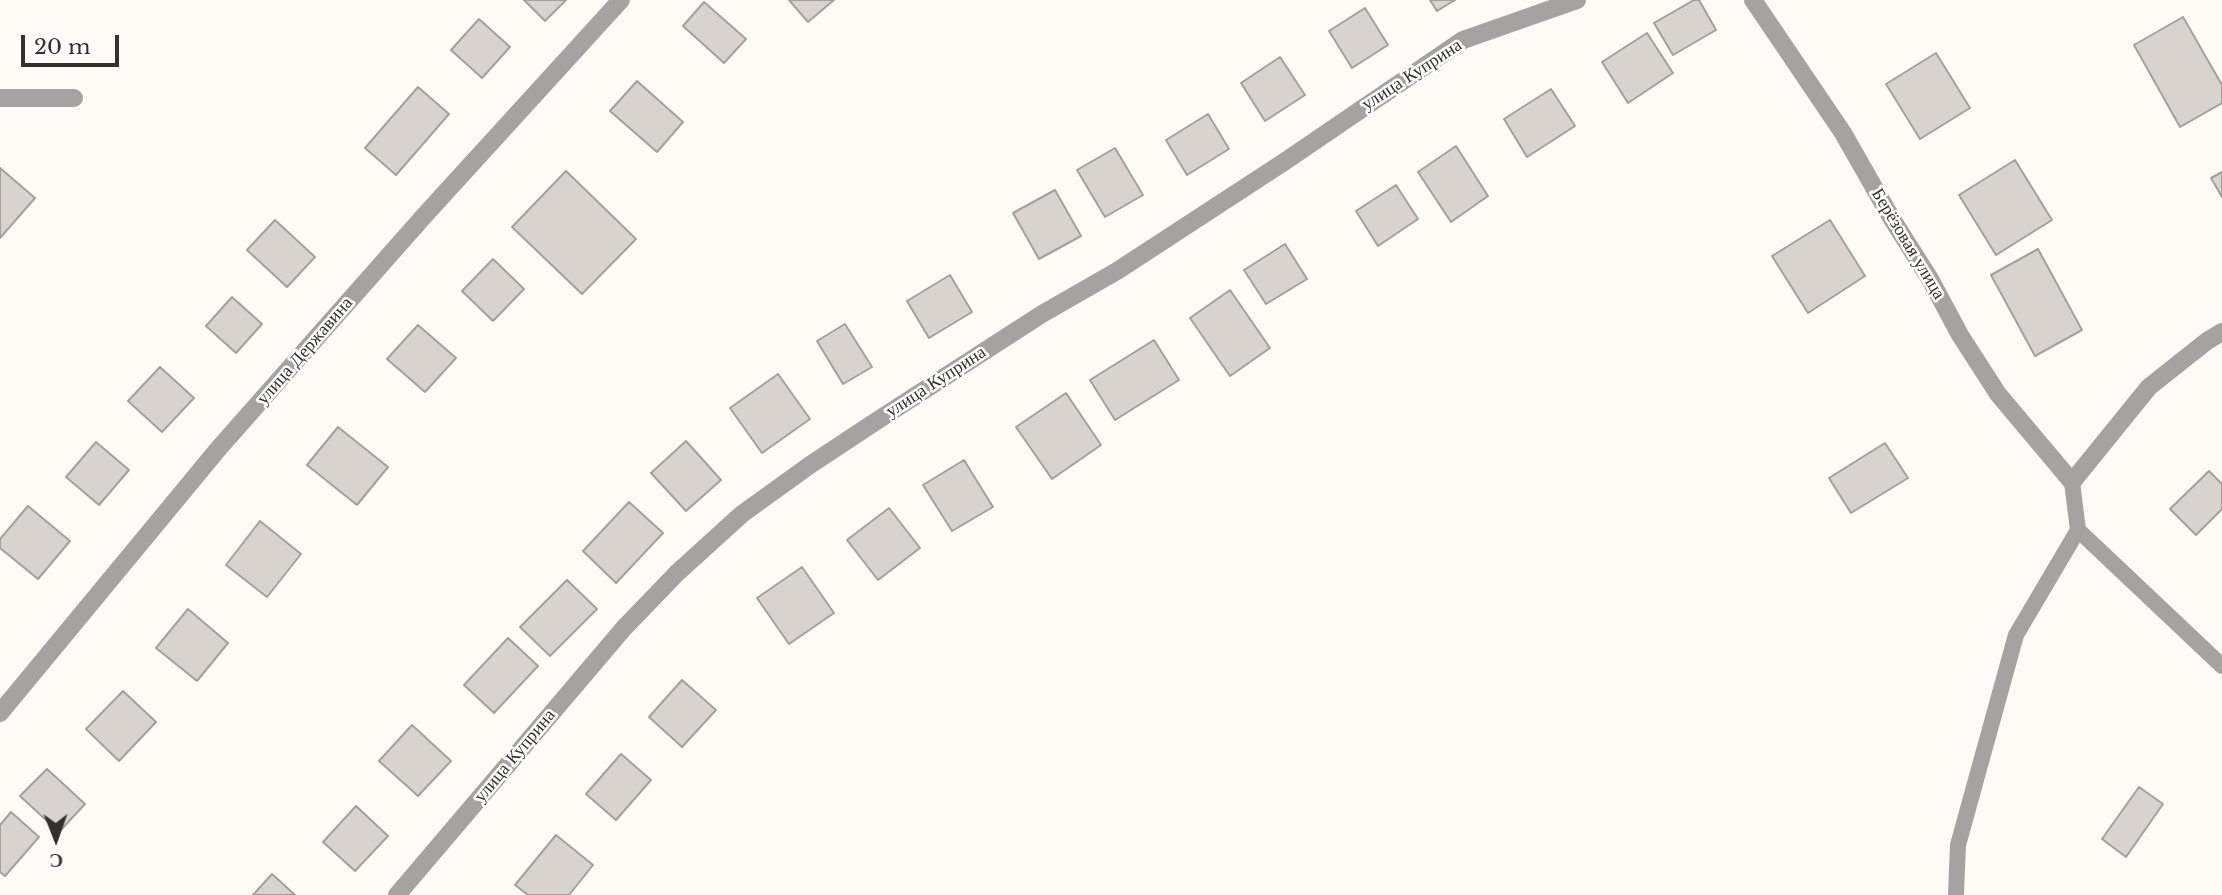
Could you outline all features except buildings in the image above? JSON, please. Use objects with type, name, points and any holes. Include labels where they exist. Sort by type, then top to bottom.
[{"type":"street","name":"улица Державина","points":[[0,713],[219,448],[424,216],[621,0]]},
{"type":"street","name":"улица Куприна","points":[[397,895],[624,628],[677,573],[742,514],[810,465],[921,392],[1042,314],[1117,271],[1464,40],[1577,0]]},
{"type":"street","name":"Берёзовая улица","points":[[1753,0],[1843,133],[1930,279],[1959,335],[1998,394],[2072,482]]},
{"type":"street","points":[[0,98],[74,97]]},
{"type":"street","points":[[2072,482],[2149,387],[2222,332]]},
{"type":"lane","points":[[1956,895],[1958,845],[2016,635],[2078,530],[2072,482]]},
{"type":"lane","points":[[2078,530],[2222,666]]}]
